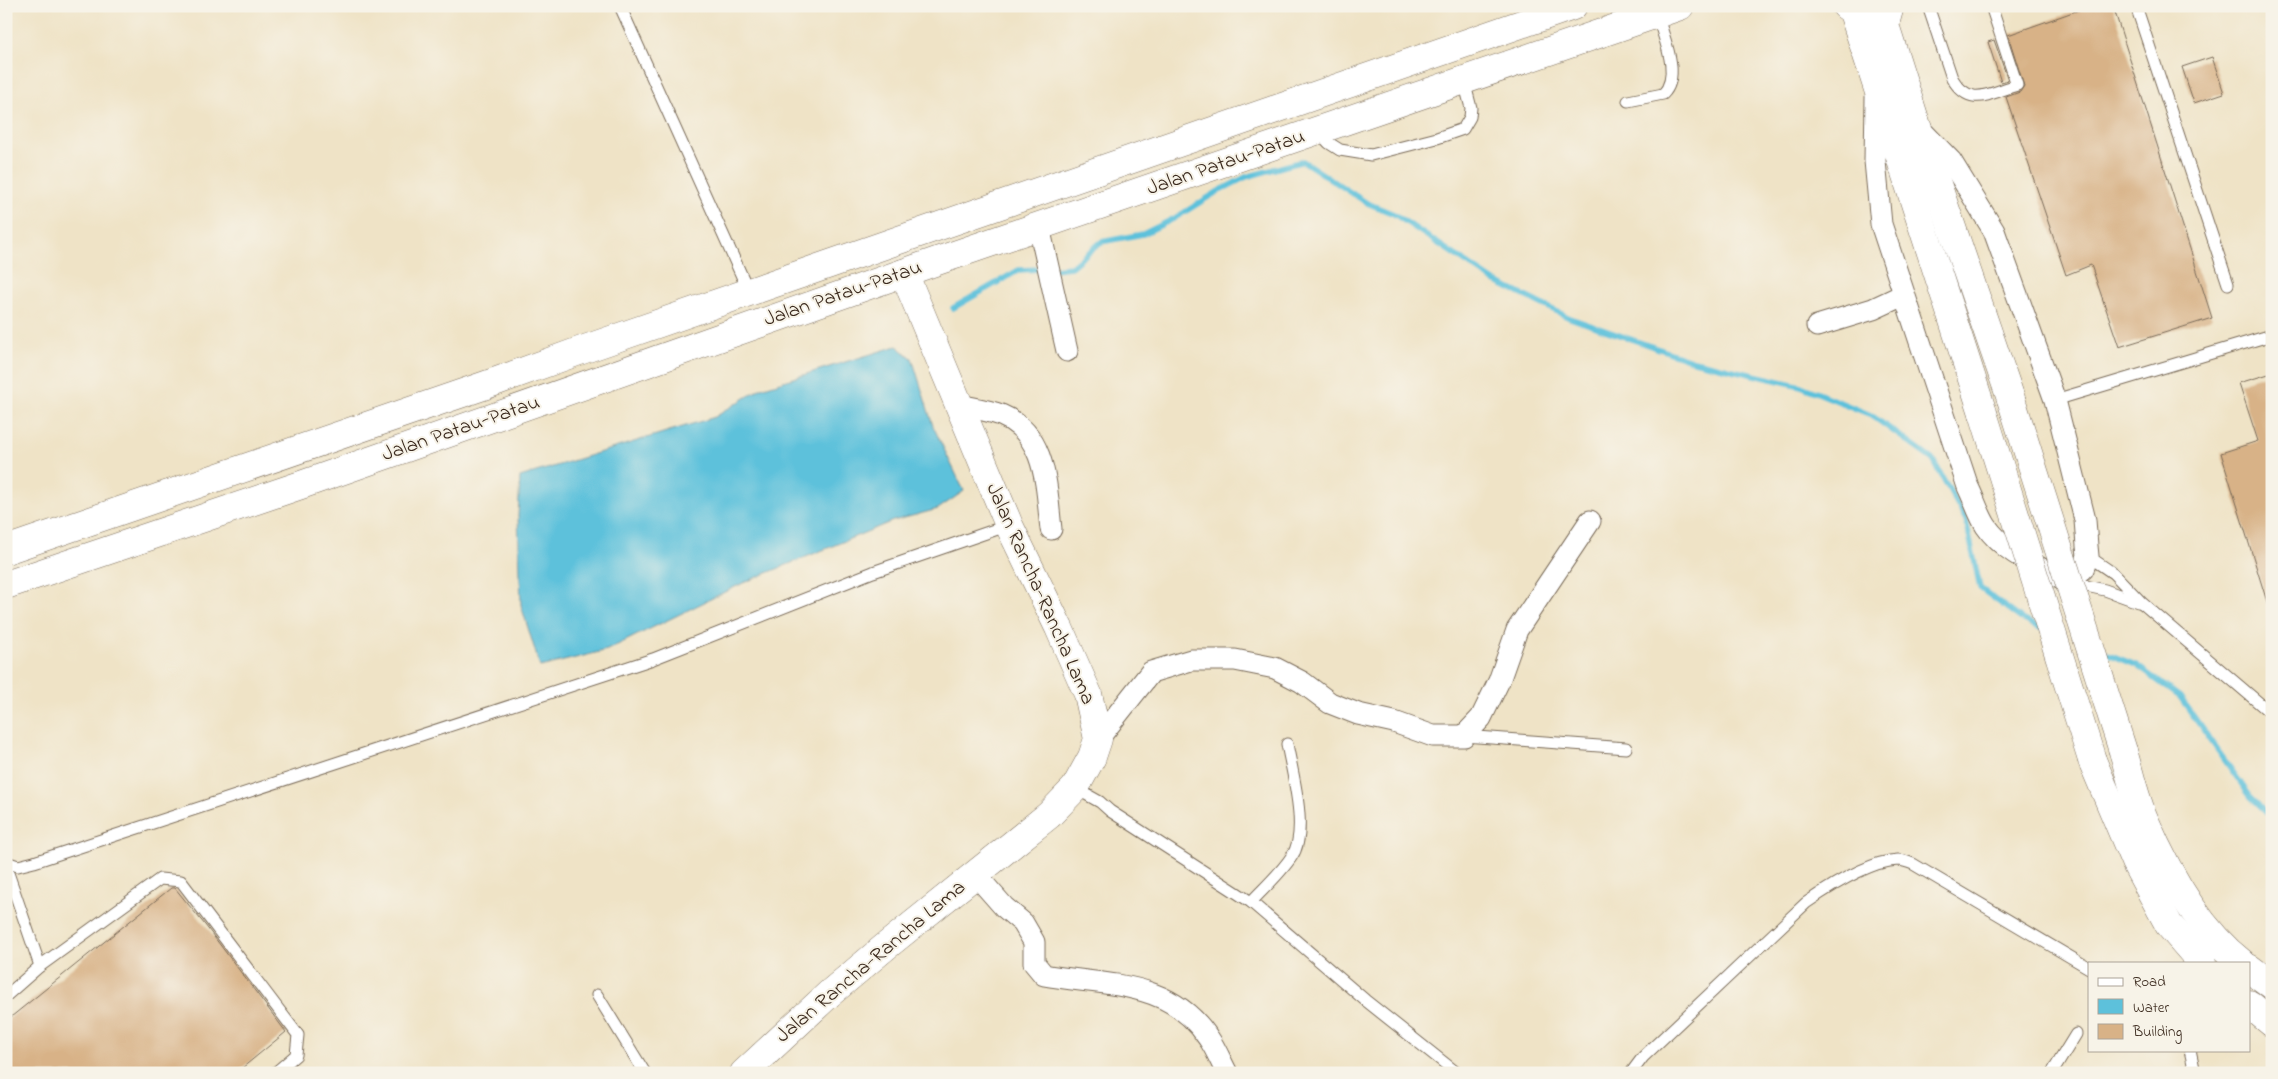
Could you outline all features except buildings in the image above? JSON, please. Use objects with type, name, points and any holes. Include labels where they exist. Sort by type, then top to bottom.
[{"type":"main road","name":"Jalan Patau-Patau","points":[[6,550],[1573,6]]},
{"type":"main road","points":[[1850,7],[1983,413],[2092,760],[2135,862],[2169,925],[2201,962]]},
{"type":"main road","name":"Jalan Patau-Patau","points":[[6,585],[301,485],[904,273],[1668,10]]},
{"type":"main road","points":[[1885,12],[1917,126],[2011,399],[2144,820],[2181,892],[2228,952],[2241,962]]},
{"type":"main road","name":"Jalan Rancha-Rancha Lama","points":[[744,1073],[829,994],[1049,815],[1075,788],[1092,757],[1098,739],[1088,694],[1060,628],[1009,524],[904,273]]},
{"type":"main road","points":[[2250,969],[2272,985]]},
{"type":"main road","points":[[2250,1005],[2272,1023]]},
{"type":"street","points":[[1876,87],[1875,161],[1881,224],[1968,487],[1986,526],[2009,549],[2067,582],[2083,569],[2088,556],[2085,520],[2055,400],[1994,231],[1951,161],[1917,126]]},
{"type":"street","points":[[1039,227],[1067,351]]},
{"type":"street","points":[[1817,326],[1873,309],[1903,295]]},
{"type":"street","points":[[959,405],[1000,414],[1022,427],[1037,447],[1044,472],[1051,529]]},
{"type":"street","points":[[1098,739],[1151,672],[1191,660],[1234,660],[1275,668],[1302,682],[1330,703],[1358,714],[1394,722],[1433,736],[1464,736],[1481,718],[1499,681],[1517,630],[1590,521]]},
{"type":"street","points":[[975,874],[1023,924],[1034,942],[1034,963],[1044,975],[1110,983],[1151,992],[1175,1005],[1195,1021],[1209,1038],[1226,1073]]},
{"type":"lane","points":[[620,6],[749,292]]},
{"type":"lane","points":[[1928,6],[1952,78],[1958,88],[1975,98],[2017,85],[1991,6]]},
{"type":"lane","points":[[2136,6],[2228,284]]},
{"type":"lane","points":[[1628,101],[1663,94],[1669,88],[1672,68],[1668,10]]},
{"type":"lane","points":[[1318,131],[1334,147],[1352,153],[1380,154],[1429,141],[1463,129],[1470,117],[1471,108],[1464,81]]},
{"type":"lane","points":[[2055,400],[2272,335]]},
{"type":"lane","points":[[6,862],[18,866],[34,862],[653,659],[874,572],[1009,524]]},
{"type":"lane","points":[[2088,556],[2112,572],[2142,603],[2272,714]]},
{"type":"lane","points":[[2067,582],[2105,590],[2142,603]]},
{"type":"lane","points":[[1464,736],[1626,748]]},
{"type":"lane","points":[[1252,902],[1292,856],[1298,843],[1299,822],[1288,744]]},
{"type":"lane","points":[[1075,788],[1100,802],[1110,812],[1252,902],[1365,1000],[1457,1073]]},
{"type":"lane","points":[[1631,1073],[1642,1057],[1806,903],[1818,894],[1871,866],[1889,861],[1901,860],[1913,864],[2088,967]]},
{"type":"lane","points":[[6,867],[40,966]]},
{"type":"lane","points":[[6,996],[40,966],[160,879],[182,881],[298,1035],[296,1055],[275,1073]]},
{"type":"lane","points":[[597,995],[645,1073]]},
{"type":"lane","points":[[2052,1073],[2076,1034]]},
{"type":"lane","points":[[2190,1052],[2195,1073]]},
{"type":"water","points":[[897,346],[912,358],[933,426],[964,491],[938,509],[893,521],[743,583],[607,650],[540,667],[521,605],[518,516],[520,477],[715,417],[761,388]]},
{"type":"waterway","points":[[1053,269],[1071,267],[1101,242],[1143,234],[1246,177],[1303,161],[1367,203],[1394,214],[1494,281],[1570,318],[1694,361],[1801,386],[1871,415],[1933,460],[1966,520],[1980,588],[2023,620],[2041,628]]},
{"type":"waterway","points":[[953,308],[1019,270],[1043,269]]},
{"type":"waterway","points":[[2101,651],[2136,665],[2180,697],[2250,796],[2272,817]]}]
